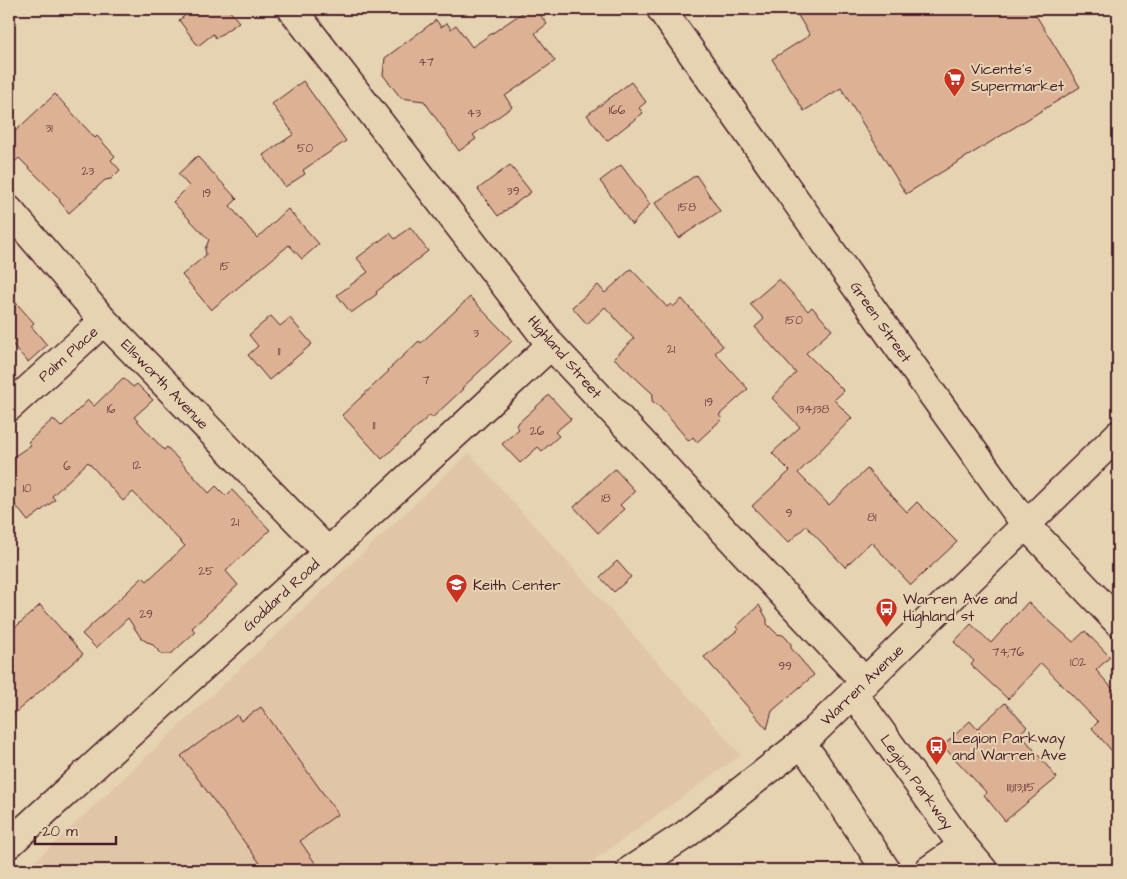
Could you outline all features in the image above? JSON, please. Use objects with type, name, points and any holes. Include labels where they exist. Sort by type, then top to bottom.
[{"type":"street","name":"Highland Street","points":[[292,9],[551,344],[859,688]]},
{"type":"street","name":"Green Street","points":[[661,9],[1026,525],[1118,622]]},
{"type":"street","name":"Ellsworth Avenue","points":[[9,210],[104,321],[328,552]]},
{"type":"street","name":"Palm Place","points":[[9,408],[104,321]]},
{"type":"street","name":"Goddard Road","points":[[9,844],[328,552],[551,344]]},
{"type":"street","name":"Warren Avenue","points":[[631,870],[685,835],[801,744],[1118,435]]},
{"type":"street","name":"Legion Parkway","points":[[859,688],[963,846],[983,870]]},
{"type":"street","points":[[801,744],[813,759],[886,870]]},
{"type":"street","points":[[929,870],[963,846]]},
{"type":"shaded area","name":"Keith Center","points":[[469,453],[741,755],[580,870],[26,870]]},
{"type":"building","points":[[194,9],[228,9],[239,22],[216,38],[213,34],[198,46],[179,20]]},
{"type":"building","points":[[528,9],[536,9],[547,24],[535,33],[555,61],[505,96],[512,107],[473,135],[476,139],[459,151],[424,101],[401,98],[383,75],[385,58],[436,20],[441,27],[447,23],[451,29],[456,25],[472,47]]},
{"type":"building","name":"Vicente's Supermarket","points":[[794,9],[1032,9],[1080,87],[906,194],[841,88],[804,111],[772,59],[810,35]]},
{"type":"building","points":[[303,81],[346,141],[303,170],[305,174],[285,187],[263,155],[294,134],[272,104]]},
{"type":"building","points":[[631,82],[646,102],[639,108],[643,113],[607,141],[587,115]]},
{"type":"building","points":[[55,94],[95,138],[97,136],[115,156],[111,160],[120,170],[111,179],[105,180],[69,213],[59,198],[19,158],[9,168],[9,137]]},
{"type":"building","points":[[197,156],[237,199],[230,206],[257,238],[288,209],[319,244],[302,259],[289,245],[211,310],[182,275],[206,255],[205,249],[209,240],[173,202],[189,186],[178,174]]},
{"type":"building","points":[[510,165],[531,192],[498,216],[478,189]]},
{"type":"building","points":[[621,165],[650,204],[632,225],[600,181]]},
{"type":"building","points":[[696,175],[720,211],[679,238],[655,203]]},
{"type":"building","points":[[410,227],[428,251],[376,292],[377,294],[351,313],[337,295],[368,272],[357,258],[390,233],[395,239]]},
{"type":"building","points":[[631,269],[667,307],[671,304],[673,307],[682,299],[723,346],[715,353],[748,389],[719,415],[722,419],[697,442],[693,437],[689,441],[659,406],[652,401],[653,394],[614,358],[634,339],[605,307],[587,324],[572,307],[598,285],[605,293]]},
{"type":"building","points":[[779,279],[808,311],[812,307],[832,330],[806,353],[844,391],[834,400],[852,418],[798,473],[829,505],[867,469],[907,512],[917,502],[957,542],[911,585],[871,542],[845,567],[806,526],[788,543],[752,506],[790,471],[772,453],[800,427],[772,398],[796,373],[755,327],[764,319],[750,304]]},
{"type":"building","points":[[9,295],[34,323],[31,326],[47,345],[28,362],[12,344],[9,346]]},
{"type":"building","points":[[470,297],[512,341],[432,418],[430,415],[382,459],[342,415],[419,341],[421,343]]},
{"type":"building","points":[[271,316],[280,326],[290,318],[312,344],[269,380],[248,355],[258,346],[249,335]]},
{"type":"building","points":[[123,378],[133,387],[137,384],[153,400],[134,417],[164,450],[167,447],[209,493],[216,486],[226,496],[232,490],[270,530],[226,571],[238,585],[192,628],[195,632],[171,654],[162,654],[151,643],[141,638],[128,618],[96,648],[82,634],[143,577],[147,581],[185,546],[133,492],[123,501],[88,462],[52,496],[55,500],[28,521],[9,497],[9,460],[31,445],[28,442],[53,419],[61,427],[88,400],[94,406]]},
{"type":"building","points":[[549,395],[571,419],[555,432],[559,436],[542,451],[538,447],[520,463],[502,444],[519,429],[516,425]]},
{"type":"building","points":[[615,469],[635,491],[620,505],[624,509],[598,533],[574,507]]},
{"type":"building","points":[[617,561],[631,577],[614,592],[600,577]]},
{"type":"building","points":[[1028,602],[1073,642],[1085,631],[1110,657],[1096,670],[1118,695],[1118,758],[1092,728],[1098,722],[1041,663],[1008,699],[971,665],[974,661],[954,642],[971,624],[991,643]]},
{"type":"building","points":[[40,605],[83,654],[9,718],[9,633]]},
{"type":"building","points":[[759,605],[767,619],[767,624],[777,634],[783,635],[787,639],[791,644],[791,648],[814,675],[772,711],[767,729],[704,657],[739,629],[736,627]]},
{"type":"building","points":[[1005,703],[1027,727],[1020,733],[1057,778],[1005,821],[984,795],[987,793],[943,746],[970,721],[977,729]]},
{"type":"building","points":[[261,707],[338,814],[300,841],[320,870],[265,870],[181,756],[237,715],[241,721]]},
{"type":"place","name":"Vicente's Supermarket","points":[[955,97]]},
{"type":"place","name":"Keith Center","points":[[457,604]]},
{"type":"place","name":"Warren Ave and Highland st","points":[[887,627]]},
{"type":"place","name":"Legion Parkway and Warren Ave","points":[[936,766]]}]
